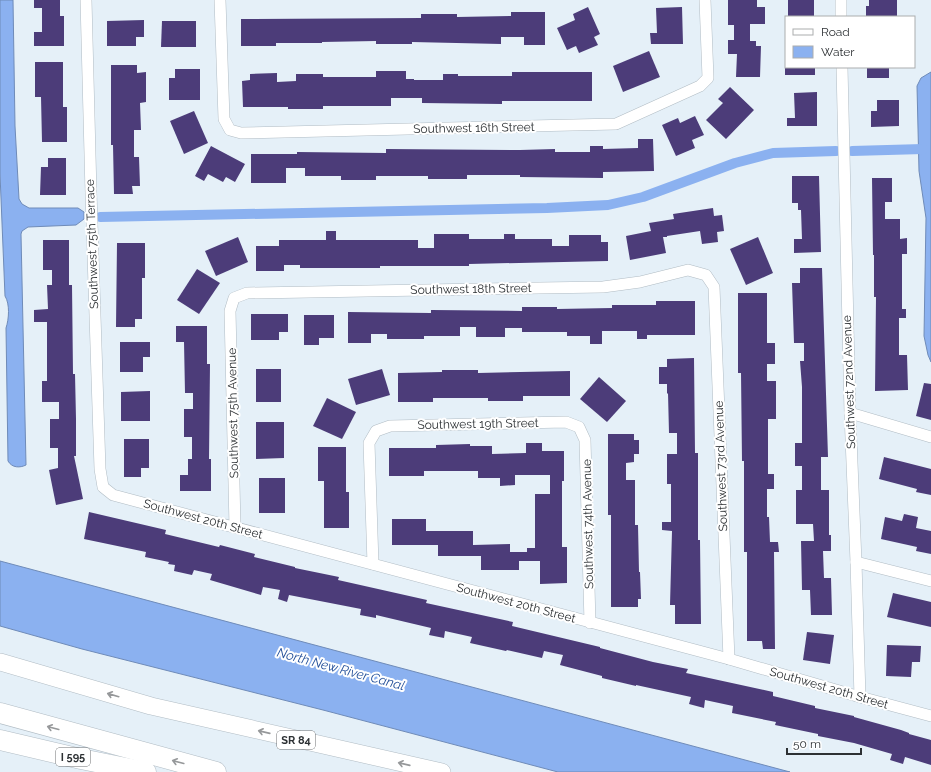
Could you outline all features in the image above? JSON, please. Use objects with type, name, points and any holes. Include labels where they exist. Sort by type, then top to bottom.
[{"type":"highway","points":[[0,713],[216,772]]},
{"type":"highway","name":"I 595","points":[[0,740],[81,759],[146,772]]},
{"type":"main road","name":"SR 84","points":[[0,662],[151,706],[442,772]]},
{"type":"street","name":"Southwest 75th Terrace","points":[[86,0],[90,193],[100,469],[103,487]]},
{"type":"street","name":"Southwest 16th Street","points":[[220,0],[224,119],[230,130],[241,133],[616,124],[700,86],[708,78],[705,0]]},
{"type":"street","points":[[841,0],[841,16]]},
{"type":"street","name":"Southwest 72nd Avenue","points":[[842,68],[850,413],[860,697]]},
{"type":"street","name":"Southwest 18th Street","points":[[234,298],[247,293],[603,287],[640,282],[688,270],[706,275]]},
{"type":"street","name":"Southwest 73rd Avenue","points":[[706,275],[714,287],[729,659]]},
{"type":"street","name":"Southwest 75th Avenue","points":[[234,298],[230,310],[235,527]]},
{"type":"street","points":[[850,413],[931,437]]},
{"type":"street","name":"Southwest 19th Street","points":[[373,564],[369,443],[376,431],[390,426],[566,422],[579,427]]},
{"type":"street","name":"Southwest 74th Avenue","points":[[579,427],[585,440],[590,623]]},
{"type":"street","name":"Southwest 20th Street","points":[[103,487],[113,495],[729,659],[931,716]]},
{"type":"street","points":[[856,562],[931,581]]},
{"type":"water","points":[[0,0],[13,0],[15,126],[19,199],[22,204],[29,208],[78,208],[84,212],[84,219],[76,225],[28,227],[22,231],[21,234],[26,465],[21,467],[14,466],[8,461],[6,328],[8,320],[8,303],[5,296],[0,174]]},
{"type":"water","points":[[931,72],[931,362],[924,336],[926,218],[919,171],[917,86],[921,78]]},
{"type":"water","name":"North New River Canal","points":[[0,561],[790,772],[558,772],[323,710],[82,649],[0,626]]},
{"type":"building","points":[[34,0],[60,0],[60,16],[64,16],[64,46],[34,46],[34,32],[42,32],[42,8],[34,8]]},
{"type":"building","points":[[728,0],[757,0],[757,7],[765,7],[765,24],[750,24],[750,41],[756,41],[756,46],[761,46],[760,77],[736,77],[737,54],[728,54],[728,40],[734,40],[734,25],[728,25]]},
{"type":"building","points":[[788,0],[814,0],[814,16],[788,16]]},
{"type":"building","points":[[869,0],[897,0],[897,16],[866,16],[866,6],[869,6]]},
{"type":"building","points":[[588,7],[600,34],[594,37],[598,45],[579,53],[576,46],[567,50],[557,28],[575,20],[573,14]]},
{"type":"building","points":[[682,7],[683,44],[651,44],[650,33],[657,33],[656,8]]},
{"type":"building","points":[[511,12],[545,12],[545,45],[524,45],[524,37],[501,37],[501,44],[412,42],[412,44],[376,44],[376,41],[276,43],[276,46],[241,46],[241,19],[421,18],[421,14],[457,14],[457,17],[511,16]]},
{"type":"building","points":[[144,20],[144,37],[136,37],[136,46],[107,46],[107,21]]},
{"type":"building","points":[[162,21],[196,21],[196,47],[161,47]]},
{"type":"building","points":[[649,51],[660,77],[623,92],[613,66]]},
{"type":"building","points":[[35,62],[63,62],[63,107],[67,107],[67,142],[42,142],[41,97],[35,97]]},
{"type":"building","points":[[111,65],[137,65],[137,73],[146,72],[146,102],[140,103],[141,130],[134,130],[134,157],[139,157],[140,186],[132,186],[133,194],[114,194],[113,145],[111,145]]},
{"type":"building","points":[[785,68],[815,68],[815,75],[785,75]]},
{"type":"building","points":[[867,68],[889,68],[889,78],[867,78]]},
{"type":"building","points":[[175,69],[200,69],[200,100],[169,100],[169,78],[175,78]]},
{"type":"building","points":[[376,71],[406,71],[406,79],[414,80],[443,80],[443,74],[458,74],[458,76],[512,76],[512,72],[592,72],[592,101],[502,101],[502,104],[422,103],[422,98],[391,98],[391,106],[323,106],[323,109],[243,107],[242,81],[250,80],[250,74],[277,73],[277,82],[296,81],[296,74],[323,74],[323,77],[376,77]]},
{"type":"building","points":[[730,87],[754,110],[726,139],[706,120],[723,103],[718,99]]},
{"type":"building","points":[[817,92],[817,126],[787,126],[787,118],[795,118],[794,93]]},
{"type":"building","points":[[877,100],[899,100],[899,126],[871,127],[871,111],[877,111]]},
{"type":"building","points":[[194,111],[208,143],[184,154],[170,121]]},
{"type":"building","points":[[695,116],[704,135],[692,140],[695,148],[676,156],[662,125],[678,118],[680,123]]},
{"type":"building","points":[[638,139],[653,139],[654,171],[603,172],[603,178],[467,175],[467,179],[428,179],[428,176],[376,176],[376,180],[341,180],[341,176],[305,176],[305,168],[286,168],[286,183],[251,183],[251,154],[297,154],[297,152],[386,153],[386,149],[555,149],[555,152],[590,152],[590,146],[603,146],[603,149],[638,148]]},
{"type":"building","points":[[211,146],[245,164],[235,182],[226,177],[223,182],[208,174],[204,181],[195,176]]},
{"type":"building","points":[[48,158],[66,158],[66,195],[40,195],[41,167],[48,167]]},
{"type":"building","points":[[792,176],[819,176],[821,252],[794,253],[794,239],[802,239],[801,210],[798,210],[798,203],[792,203]]},
{"type":"building","points":[[872,178],[892,178],[892,202],[885,202],[885,219],[900,219],[900,239],[907,238],[907,254],[902,254],[902,309],[906,309],[906,318],[899,318],[899,355],[907,355],[908,390],[875,391],[876,297],[874,297]]},
{"type":"building","points":[[713,208],[714,216],[722,215],[724,231],[717,232],[718,242],[702,244],[700,231],[667,236],[663,237],[666,253],[630,260],[626,236],[651,231],[649,223],[674,219],[673,214]]},
{"type":"building","points":[[326,231],[336,231],[336,240],[418,240],[418,248],[434,248],[434,234],[469,234],[469,239],[504,239],[504,234],[515,234],[515,239],[552,239],[552,246],[569,246],[569,235],[601,235],[601,242],[608,242],[608,261],[469,264],[469,266],[380,266],[380,268],[300,268],[300,265],[284,265],[284,271],[256,271],[256,246],[279,246],[279,240],[326,240]]},
{"type":"building","points":[[238,237],[248,262],[216,276],[205,251]]},
{"type":"building","points":[[758,237],[773,273],[746,285],[730,249]]},
{"type":"building","points":[[43,240],[69,240],[69,285],[72,285],[73,374],[75,374],[76,456],[74,456],[83,499],[56,505],[49,470],[58,468],[58,448],[50,448],[50,419],[59,419],[59,402],[42,402],[42,381],[47,381],[47,322],[34,322],[34,310],[48,309],[47,285],[52,285],[52,270],[43,270]]},
{"type":"building","points":[[117,243],[145,243],[145,278],[142,278],[142,319],[135,319],[135,327],[116,327]]},
{"type":"building","points":[[800,268],[822,268],[828,457],[821,457],[821,490],[829,490],[829,535],[831,535],[831,551],[823,551],[824,578],[831,578],[832,615],[811,615],[810,590],[802,590],[801,541],[814,541],[813,524],[796,524],[796,490],[802,490],[802,466],[795,466],[795,443],[802,443],[802,387],[800,361],[804,361],[804,343],[794,343],[792,283],[800,283]]},
{"type":"building","points":[[197,269],[220,283],[199,314],[177,300]]},
{"type":"building","points":[[738,293],[767,293],[767,343],[775,343],[775,364],[767,364],[767,381],[776,381],[776,419],[768,419],[768,474],[774,474],[774,489],[767,489],[767,517],[769,517],[770,542],[778,542],[779,552],[774,552],[775,649],[763,649],[762,641],[747,641],[747,552],[744,552],[744,461],[742,461],[741,373],[738,373]]},
{"type":"building","points":[[656,301],[695,301],[695,335],[647,335],[647,339],[637,339],[637,331],[602,331],[602,344],[590,344],[590,336],[567,336],[567,332],[522,332],[522,328],[505,328],[505,337],[476,337],[476,327],[460,327],[460,336],[424,336],[424,339],[387,339],[387,334],[371,334],[371,343],[348,343],[348,312],[431,313],[431,310],[522,311],[522,307],[557,307],[557,309],[612,308],[612,305],[656,305]]},
{"type":"building","points":[[251,314],[288,314],[288,332],[279,332],[279,340],[251,340]]},
{"type":"building","points":[[304,315],[334,315],[334,338],[319,338],[319,345],[304,345]]},
{"type":"building","points":[[176,326],[207,326],[207,364],[210,364],[209,459],[211,459],[211,491],[180,491],[180,475],[188,475],[188,459],[192,459],[192,437],[184,437],[184,409],[193,409],[193,393],[185,393],[184,342],[176,342]]},
{"type":"building","points":[[120,342],[150,342],[150,357],[143,357],[143,372],[120,372]]},
{"type":"building","points":[[694,358],[695,453],[698,453],[698,540],[700,540],[701,624],[675,624],[675,605],[670,605],[672,531],[662,530],[662,522],[671,522],[671,484],[667,484],[667,454],[677,454],[677,433],[669,433],[667,384],[659,384],[659,367],[667,367],[667,359]]},
{"type":"building","points":[[256,369],[281,369],[281,402],[256,402]]},
{"type":"building","points":[[382,369],[390,395],[356,405],[348,379]]},
{"type":"building","points":[[442,370],[478,370],[478,373],[570,371],[570,396],[523,396],[523,401],[488,401],[488,398],[433,398],[433,402],[398,402],[398,373],[442,372]]},
{"type":"building","points":[[599,377],[626,401],[607,422],[580,399]]},
{"type":"building","points":[[924,383],[931,384],[931,420],[916,416]]},
{"type":"building","points":[[150,391],[150,421],[121,421],[121,392]]},
{"type":"building","points":[[327,398],[356,412],[342,439],[313,426]]},
{"type":"building","points":[[256,422],[284,422],[284,458],[256,459]]},
{"type":"building","points":[[608,434],[634,434],[634,440],[639,440],[639,454],[634,454],[634,462],[626,463],[626,480],[635,480],[635,525],[638,525],[641,599],[638,599],[638,607],[611,607],[611,515],[608,515]]},
{"type":"building","points":[[124,439],[149,439],[149,468],[141,468],[141,477],[124,477]]},
{"type":"building","points":[[526,443],[542,443],[542,451],[564,451],[564,481],[562,481],[562,547],[567,547],[567,583],[540,584],[540,561],[519,561],[519,570],[481,570],[481,556],[438,556],[438,545],[392,545],[392,519],[426,519],[426,531],[473,531],[473,545],[510,544],[510,552],[527,552],[527,548],[535,548],[535,494],[550,494],[550,475],[515,475],[515,485],[500,486],[500,478],[478,478],[478,471],[424,471],[424,476],[389,476],[389,448],[436,448],[436,445],[470,444],[470,446],[492,446],[492,454],[526,453]]},
{"type":"building","points":[[318,447],[346,447],[346,492],[349,492],[349,528],[324,528],[324,481],[318,481]]},
{"type":"building","points":[[884,457],[931,469],[931,495],[916,492],[917,489],[879,479]]},
{"type":"building","points":[[259,478],[285,478],[285,513],[259,513]]},
{"type":"building","points":[[89,512],[166,530],[165,534],[255,554],[254,557],[295,568],[339,577],[338,580],[427,600],[426,603],[513,622],[512,626],[600,647],[653,662],[688,669],[686,673],[773,692],[773,696],[815,706],[815,708],[854,716],[901,730],[909,734],[931,740],[931,765],[905,757],[903,764],[890,760],[892,754],[854,743],[818,736],[818,734],[775,725],[776,722],[732,713],[733,706],[705,700],[704,708],[689,704],[691,697],[602,678],[602,676],[560,665],[563,655],[544,651],[542,658],[506,651],[470,643],[472,637],[445,631],[444,638],[429,635],[431,628],[376,615],[376,618],[360,615],[361,609],[289,595],[287,602],[278,599],[280,590],[263,587],[261,595],[210,580],[212,574],[194,570],[192,575],[174,571],[175,565],[168,564],[169,562],[145,557],[146,552],[84,539]]},
{"type":"building","points":[[904,514],[918,517],[916,528],[931,531],[931,554],[916,551],[917,547],[881,539],[885,517],[902,521]]},
{"type":"building","points":[[893,593],[931,602],[931,627],[887,617]]},
{"type":"building","points":[[807,632],[834,635],[830,664],[803,660]]},
{"type":"building","points":[[887,645],[921,646],[920,662],[912,662],[911,677],[886,676]]},
{"type":"waterway","points":[[852,151],[923,149]]},
{"type":"waterway","points":[[100,217],[547,208],[608,205],[643,197],[735,163],[773,153],[836,151]]}]
